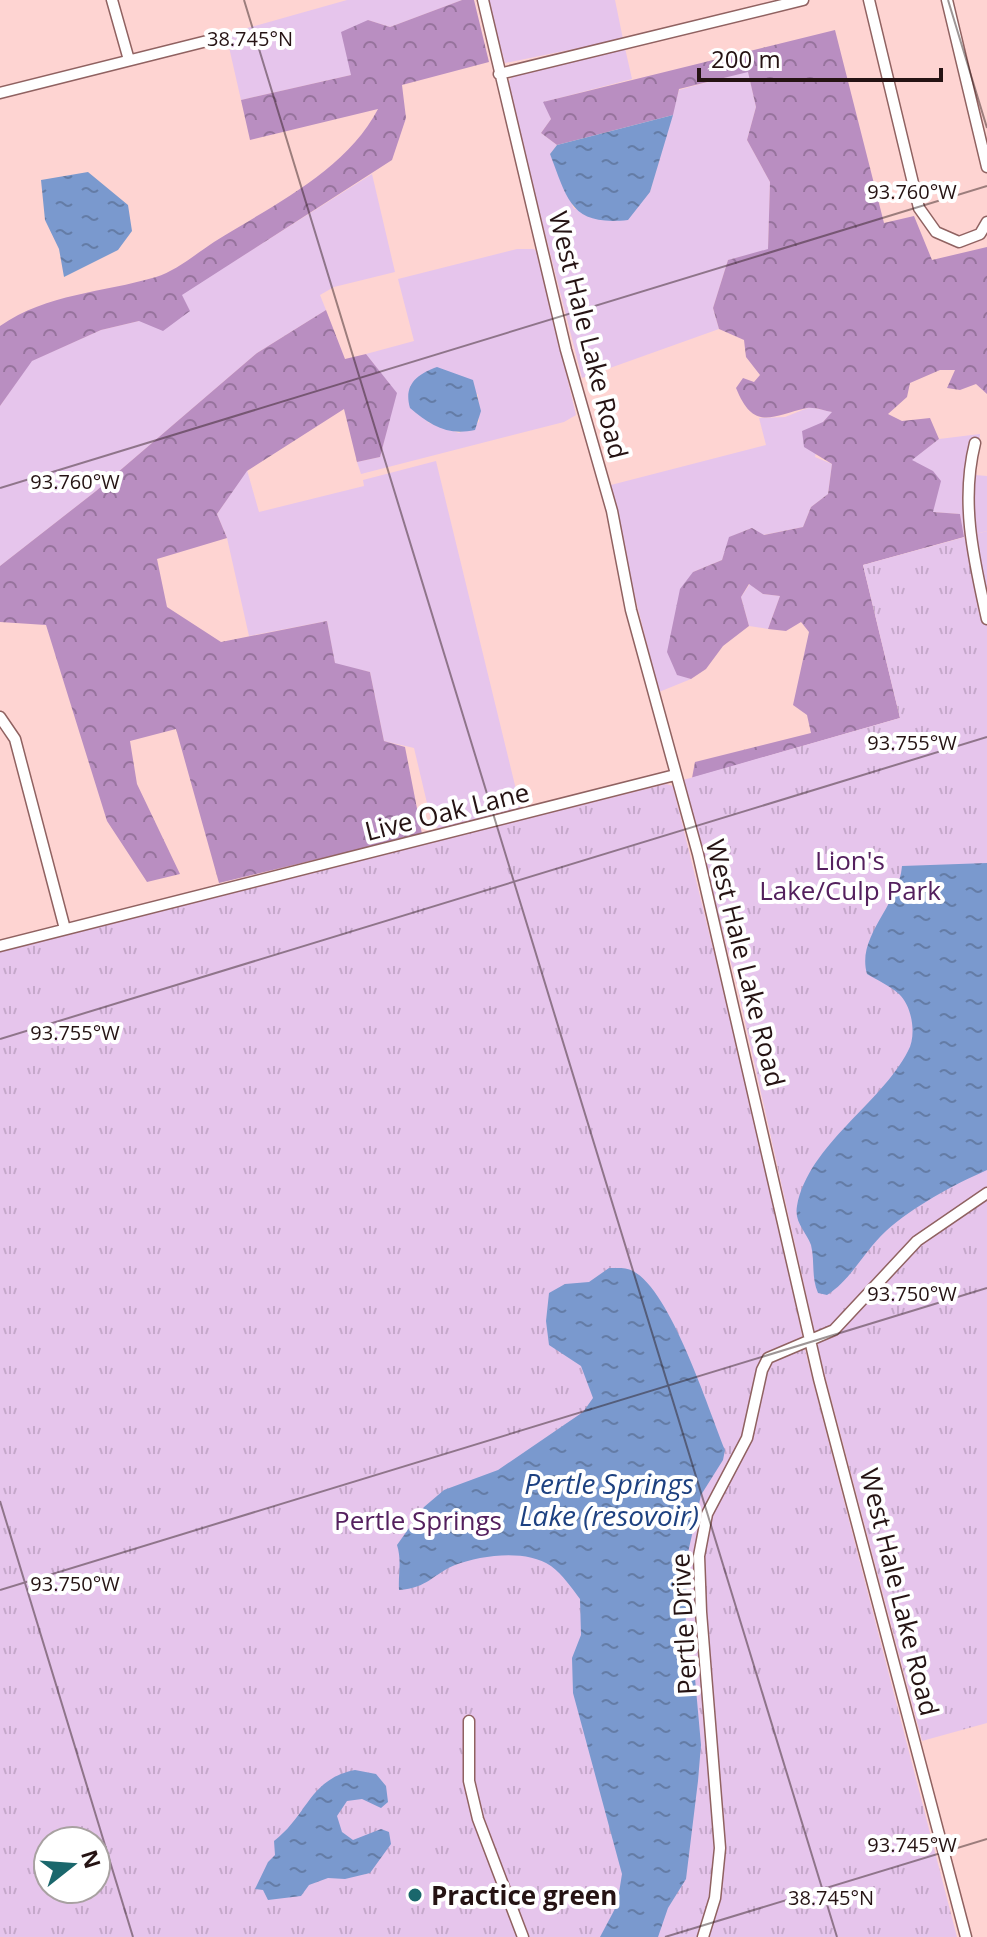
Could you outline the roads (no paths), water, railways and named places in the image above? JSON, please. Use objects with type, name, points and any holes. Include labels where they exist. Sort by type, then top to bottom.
[{"type":"street","points":[[112,0],[129,60]]},
{"type":"street","name":"West Hale Lake Road","points":[[483,0],[675,775],[705,884],[811,1339],[966,1937]]},
{"type":"street","points":[[499,74],[774,3],[803,0]]},
{"type":"street","points":[[869,0],[911,182],[923,217],[936,232],[959,242],[980,234],[987,222]]},
{"type":"street","points":[[947,0],[987,167]]},
{"type":"street","points":[[0,93],[211,40]]},
{"type":"street","points":[[975,443],[968,480],[970,536],[987,619]]},
{"type":"street","points":[[0,717],[15,739],[65,929]]},
{"type":"street","name":"Live Oak Lane","points":[[0,946],[675,775]]},
{"type":"street","name":"Pertle Drive","points":[[703,1937],[715,1898],[720,1848],[699,1556],[703,1528],[716,1490],[747,1438],[762,1370],[768,1358],[834,1330],[917,1241],[987,1193]]},
{"type":"street","points":[[469,1721],[469,1781],[478,1819],[523,1937]]},
{"type":"water","points":[[673,115],[650,192],[628,220],[594,219],[574,207],[550,154],[557,145]]},
{"type":"water","points":[[88,172],[128,205],[132,231],[118,250],[64,277],[59,249],[45,220],[41,180]]},
{"type":"water","points":[[437,367],[473,380],[481,411],[475,430],[440,428],[410,408],[410,386],[424,373]]},
{"type":"water","points":[[987,863],[987,1170],[947,1189],[909,1213],[878,1239],[836,1288],[827,1295],[818,1293],[811,1245],[797,1212],[804,1184],[830,1144],[896,1070],[911,1044],[913,1029],[903,999],[892,988],[867,974],[865,960],[872,933],[894,894],[902,866]]},
{"type":"water","name":"Pertle Springs Lake (resovoir)","points":[[609,1268],[633,1271],[661,1302],[687,1352],[725,1450],[723,1460],[701,1495],[687,1557],[685,1658],[695,1678],[701,1745],[686,1879],[668,1908],[658,1937],[600,1937],[617,1905],[622,1874],[573,1693],[572,1658],[581,1635],[580,1599],[551,1566],[529,1557],[504,1555],[455,1565],[424,1584],[399,1590],[397,1545],[424,1507],[444,1490],[498,1470],[583,1412],[593,1398],[581,1366],[549,1345],[546,1321],[549,1293],[565,1284],[589,1282]]},
{"type":"water","points":[[355,1770],[376,1774],[386,1786],[388,1802],[381,1808],[362,1799],[347,1801],[337,1816],[342,1832],[353,1840],[381,1829],[389,1832],[391,1844],[370,1873],[345,1879],[328,1878],[309,1885],[301,1896],[268,1900],[263,1890],[255,1889],[268,1862],[275,1855],[274,1841],[328,1781]]},
{"type":"place","name":"Practice green","points":[[415,1895]]},
{"type":"park label","name":"Lion's Lake/Culp Park","points":[[850,875]]},
{"type":"park label","name":"Pertle Springs","points":[[418,1520]]}]
